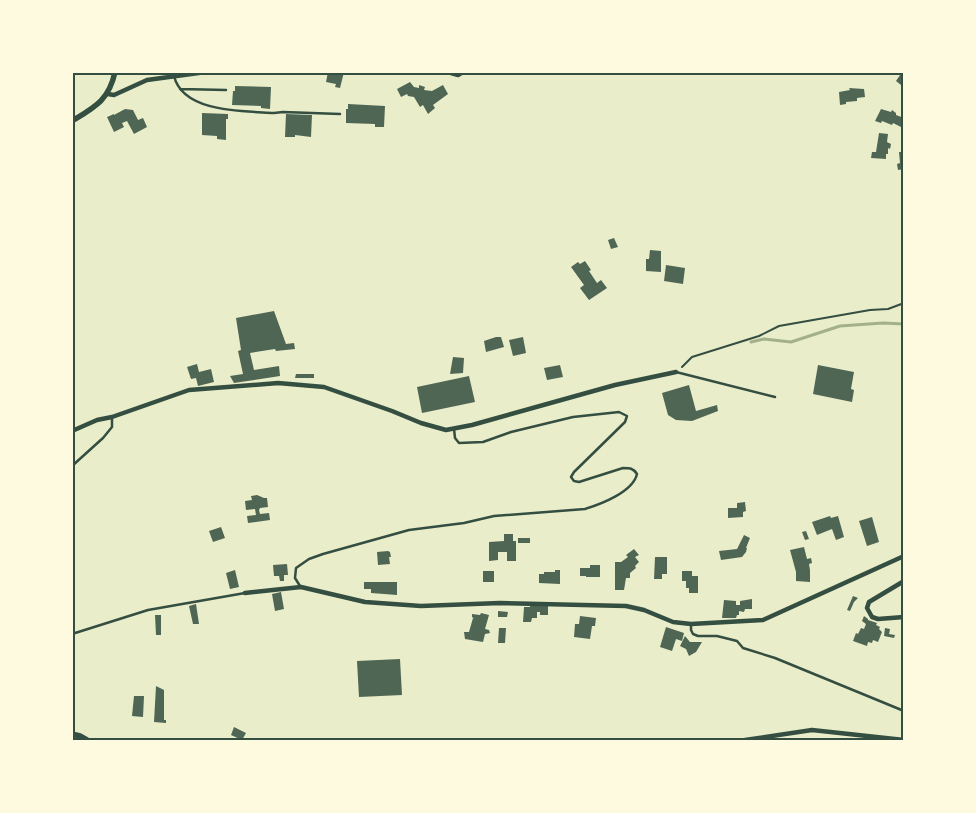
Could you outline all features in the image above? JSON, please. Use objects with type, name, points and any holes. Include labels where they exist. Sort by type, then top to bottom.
[{"type":"street","points":[[72,121],[101,102],[108,94],[115,72]]},
{"type":"street","points":[[451,73],[458,75],[463,72]]},
{"type":"street","points":[[108,94],[114,95],[147,80],[204,73]]},
{"type":"street","points":[[72,431],[97,420],[112,417],[189,390],[278,383],[324,387],[392,410],[420,423],[446,430],[615,385],[676,372]]},
{"type":"street","points":[[245,593],[301,588],[366,602],[420,606],[500,603],[626,606],[644,610],[673,622],[691,624],[762,620],[904,556]]},
{"type":"street","points":[[904,581],[869,602],[867,608],[872,617],[878,619],[904,617]]},
{"type":"street","points":[[746,740],[812,730],[904,740]]},
{"type":"street","points":[[72,734],[87,740]]},
{"type":"lane","points":[[174,76],[176,84],[180,89],[196,102],[212,108],[274,113],[340,114]]},
{"type":"lane","points":[[180,89],[226,90]]},
{"type":"lane","points":[[676,372],[775,397]]},
{"type":"lane","points":[[301,588],[295,578],[296,568],[309,558],[409,530],[464,523],[494,516],[585,509],[599,505],[622,492],[636,480],[637,474],[630,468],[623,468],[579,482],[574,481],[571,477],[625,422],[627,416],[619,412],[557,420],[511,432],[483,442],[468,444],[456,441],[454,428]]},
{"type":"lane","points":[[72,466],[103,438],[112,427],[114,422],[112,417]]},
{"type":"lane","points":[[72,634],[148,610],[245,593]]},
{"type":"lane","points":[[691,624],[693,634],[698,636],[717,636],[737,641],[743,648],[775,658],[904,711]]},
{"type":"path","points":[[676,372],[692,357],[759,336],[779,326],[870,310],[888,309],[904,303]]},
{"type":"building","points":[[328,72],[344,72],[340,88],[335,87],[336,84],[326,82]]},
{"type":"building","points":[[904,72],[904,80],[901,85],[896,81]]},
{"type":"building","points":[[410,82],[414,87],[419,88],[419,85],[425,87],[424,90],[432,91],[443,85],[448,94],[433,105],[435,108],[428,114],[423,105],[420,107],[414,97],[407,94],[401,97],[397,89]]},
{"type":"building","points":[[235,86],[271,87],[270,109],[261,108],[261,106],[232,105]]},
{"type":"building","points":[[849,88],[864,89],[865,97],[840,105],[839,92],[850,90]]},
{"type":"building","points":[[348,104],[385,106],[384,127],[375,127],[375,124],[346,123]]},
{"type":"building","points":[[125,109],[133,110],[138,120],[143,118],[147,127],[134,134],[127,121],[122,123],[124,127],[114,132],[107,117]]},
{"type":"building","points":[[881,109],[891,112],[892,110],[896,115],[904,118],[901,127],[893,123],[892,125],[882,121],[881,123],[875,121]]},
{"type":"building","points":[[202,113],[228,114],[228,119],[226,119],[226,140],[217,139],[217,136],[202,135]]},
{"type":"building","points":[[286,114],[312,115],[311,137],[295,135],[295,137],[285,137]]},
{"type":"building","points":[[879,133],[888,134],[887,142],[891,144],[890,149],[888,148],[888,154],[886,154],[886,159],[871,158],[872,152],[876,152]]},
{"type":"building","points":[[899,152],[904,152],[904,169],[898,170],[897,164],[900,163]]},
{"type":"building","points":[[614,238],[618,247],[611,249],[608,240]]},
{"type":"building","points":[[650,250],[661,251],[661,272],[646,271],[646,259],[649,259]]},
{"type":"building","points":[[585,261],[597,283],[601,280],[607,288],[589,300],[580,288],[584,285],[571,267],[578,262],[580,264]]},
{"type":"building","points":[[666,265],[685,268],[683,284],[664,281]]},
{"type":"building","points":[[274,311],[286,344],[294,343],[295,349],[276,351],[275,349],[250,353],[254,370],[279,366],[280,376],[234,383],[230,376],[243,374],[238,351],[241,350],[236,318]]},
{"type":"building","points":[[501,337],[504,347],[486,352],[484,341]]},
{"type":"building","points":[[523,337],[526,353],[513,356],[509,340]]},
{"type":"building","points":[[453,357],[464,358],[463,373],[450,374]]},
{"type":"building","points":[[197,364],[199,372],[211,369],[214,382],[198,386],[196,378],[191,379],[187,367]]},
{"type":"building","points":[[560,365],[563,377],[547,380],[544,368]]},
{"type":"building","points":[[818,365],[854,372],[851,389],[854,390],[852,402],[813,394]]},
{"type":"building","points":[[296,374],[314,374],[314,378],[295,378]]},
{"type":"building","points":[[469,376],[475,402],[422,413],[417,387]]},
{"type":"building","points":[[689,385],[696,411],[717,405],[718,411],[692,421],[676,420],[668,415],[662,393]]},
{"type":"building","points":[[257,495],[267,498],[268,507],[260,508],[259,510],[260,514],[269,513],[270,520],[248,523],[247,516],[256,515],[255,509],[246,510],[245,501],[252,500],[251,496]]},
{"type":"building","points":[[745,502],[746,511],[743,512],[743,517],[728,518],[728,508],[737,508],[737,503]]},
{"type":"building","points":[[830,516],[831,518],[838,516],[844,537],[836,540],[832,529],[817,535],[812,522]]},
{"type":"building","points":[[872,517],[879,542],[867,546],[859,521]]},
{"type":"building","points":[[221,527],[225,538],[213,542],[209,531]]},
{"type":"building","points":[[806,531],[809,539],[805,540],[802,532]]},
{"type":"building","points":[[504,534],[513,534],[513,541],[516,541],[516,561],[507,561],[507,552],[498,552],[498,560],[489,561],[489,542],[504,541]]},
{"type":"building","points":[[744,535],[750,538],[746,552],[742,557],[721,560],[719,551],[737,549]]},
{"type":"building","points":[[518,538],[530,538],[530,543],[518,543]]},
{"type":"building","points":[[804,547],[807,559],[811,558],[812,563],[809,564],[810,582],[796,581],[796,572],[790,550]]},
{"type":"building","points":[[634,549],[639,555],[635,557],[639,562],[630,573],[630,578],[626,578],[624,590],[615,590],[615,562],[621,562]]},
{"type":"building","points":[[388,551],[391,557],[389,557],[390,564],[378,565],[377,552]]},
{"type":"building","points":[[655,557],[667,557],[667,574],[662,574],[662,579],[654,579]]},
{"type":"building","points":[[287,564],[288,575],[284,575],[284,581],[280,581],[279,576],[274,576],[273,565]]},
{"type":"building","points":[[590,565],[600,565],[600,577],[580,576],[580,568],[590,568]]},
{"type":"building","points":[[235,570],[239,587],[230,589],[226,573]]},
{"type":"building","points":[[555,570],[560,570],[560,584],[539,583],[539,574],[555,572]]},
{"type":"building","points":[[483,571],[494,571],[494,582],[483,582]]},
{"type":"building","points":[[682,571],[692,571],[692,576],[698,576],[698,593],[689,593],[689,588],[686,588],[686,581],[682,581]]},
{"type":"building","points":[[364,582],[397,582],[397,595],[371,593],[371,589],[364,589]]},
{"type":"building","points":[[281,592],[284,609],[275,611],[272,594]]},
{"type":"building","points":[[853,596],[858,598],[850,611],[847,610]]},
{"type":"building","points":[[752,599],[752,609],[745,609],[744,612],[739,611],[739,615],[736,618],[722,618],[724,600],[736,601],[736,605],[740,605],[740,601]]},
{"type":"building","points":[[196,604],[199,624],[193,624],[189,606]]},
{"type":"building","points":[[548,606],[548,615],[540,615],[540,612],[537,612],[537,618],[532,618],[531,622],[523,622],[524,607]]},
{"type":"building","points":[[498,611],[508,612],[507,617],[498,617]]},
{"type":"building","points":[[481,613],[489,615],[485,629],[489,630],[490,633],[485,634],[483,642],[465,639],[464,632],[469,632],[473,618],[475,619],[472,617],[472,614],[480,615]]},
{"type":"building","points":[[155,615],[161,615],[161,635],[156,635]]},
{"type":"building","points":[[580,616],[596,618],[595,626],[592,626],[590,639],[574,637],[575,624],[579,624]]},
{"type":"building","points":[[864,616],[868,620],[877,623],[876,625],[880,627],[879,629],[882,632],[878,642],[873,640],[872,643],[868,642],[867,646],[853,641],[856,633],[858,634],[861,628],[864,629],[866,624],[862,621]]},
{"type":"building","points":[[666,627],[684,633],[682,641],[676,639],[672,651],[660,647]]},
{"type":"building","points":[[499,628],[506,628],[505,643],[498,643]]},
{"type":"building","points":[[885,628],[890,629],[889,634],[895,635],[894,638],[884,636]]},
{"type":"building","points":[[685,636],[690,642],[702,642],[696,652],[689,656],[686,649],[680,646]]},
{"type":"building","points":[[400,659],[402,695],[359,697],[357,661]]},
{"type":"building","points":[[156,686],[164,690],[164,720],[166,720],[166,723],[154,722]]},
{"type":"building","points":[[134,696],[144,696],[143,717],[132,716]]},
{"type":"building","points":[[234,727],[246,733],[242,740],[231,735]]},
{"type":"waterway","points":[[751,342],[764,339],[791,342],[840,326],[883,323],[904,324]]}]
